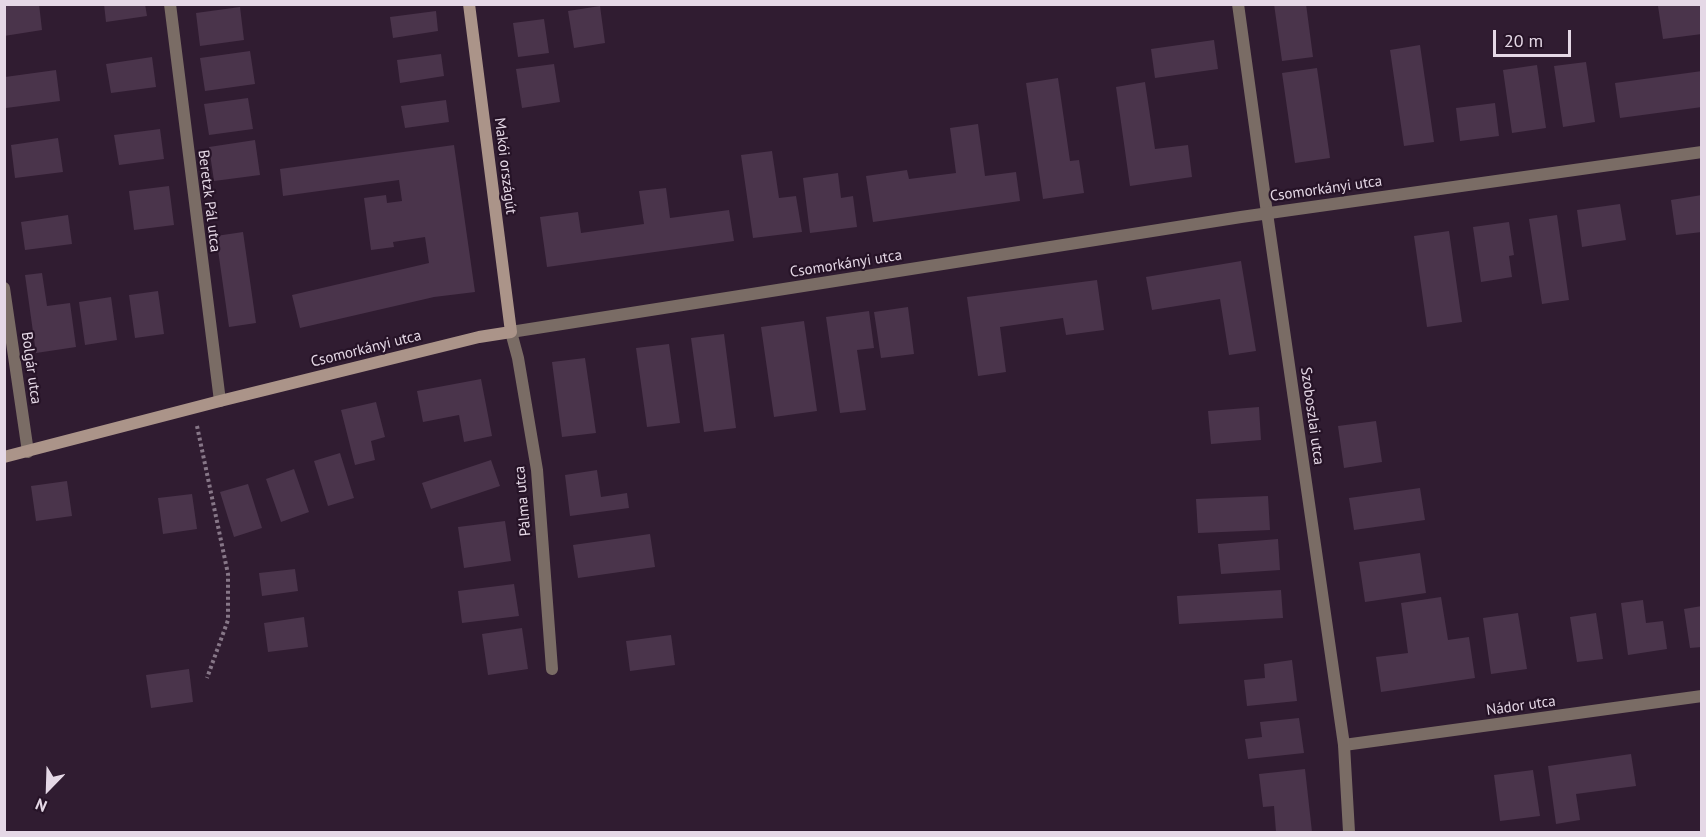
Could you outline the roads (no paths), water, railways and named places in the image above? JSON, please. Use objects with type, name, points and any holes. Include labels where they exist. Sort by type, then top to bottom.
[{"type":"main road","name":"Makói országút","points":[[469,4],[511,332]]},
{"type":"main road","name":"Csomorkányi utca","points":[[4,457],[479,337],[511,332]]},
{"type":"street","name":"Beretzk Pál utca","points":[[170,4],[220,401]]},
{"type":"street","name":"Szoboszlai utca","points":[[1238,4],[1344,745],[1349,832]]},
{"type":"street","name":"Csomorkányi utca","points":[[511,332],[1267,213],[1701,152]]},
{"type":"street","name":"Bolgár utca","points":[[4,288],[28,452]]},
{"type":"street","name":"Pálma utca","points":[[511,332],[518,358],[537,470],[552,669]]},
{"type":"street","name":"Nádor utca","points":[[1344,745],[1701,696]]}]
